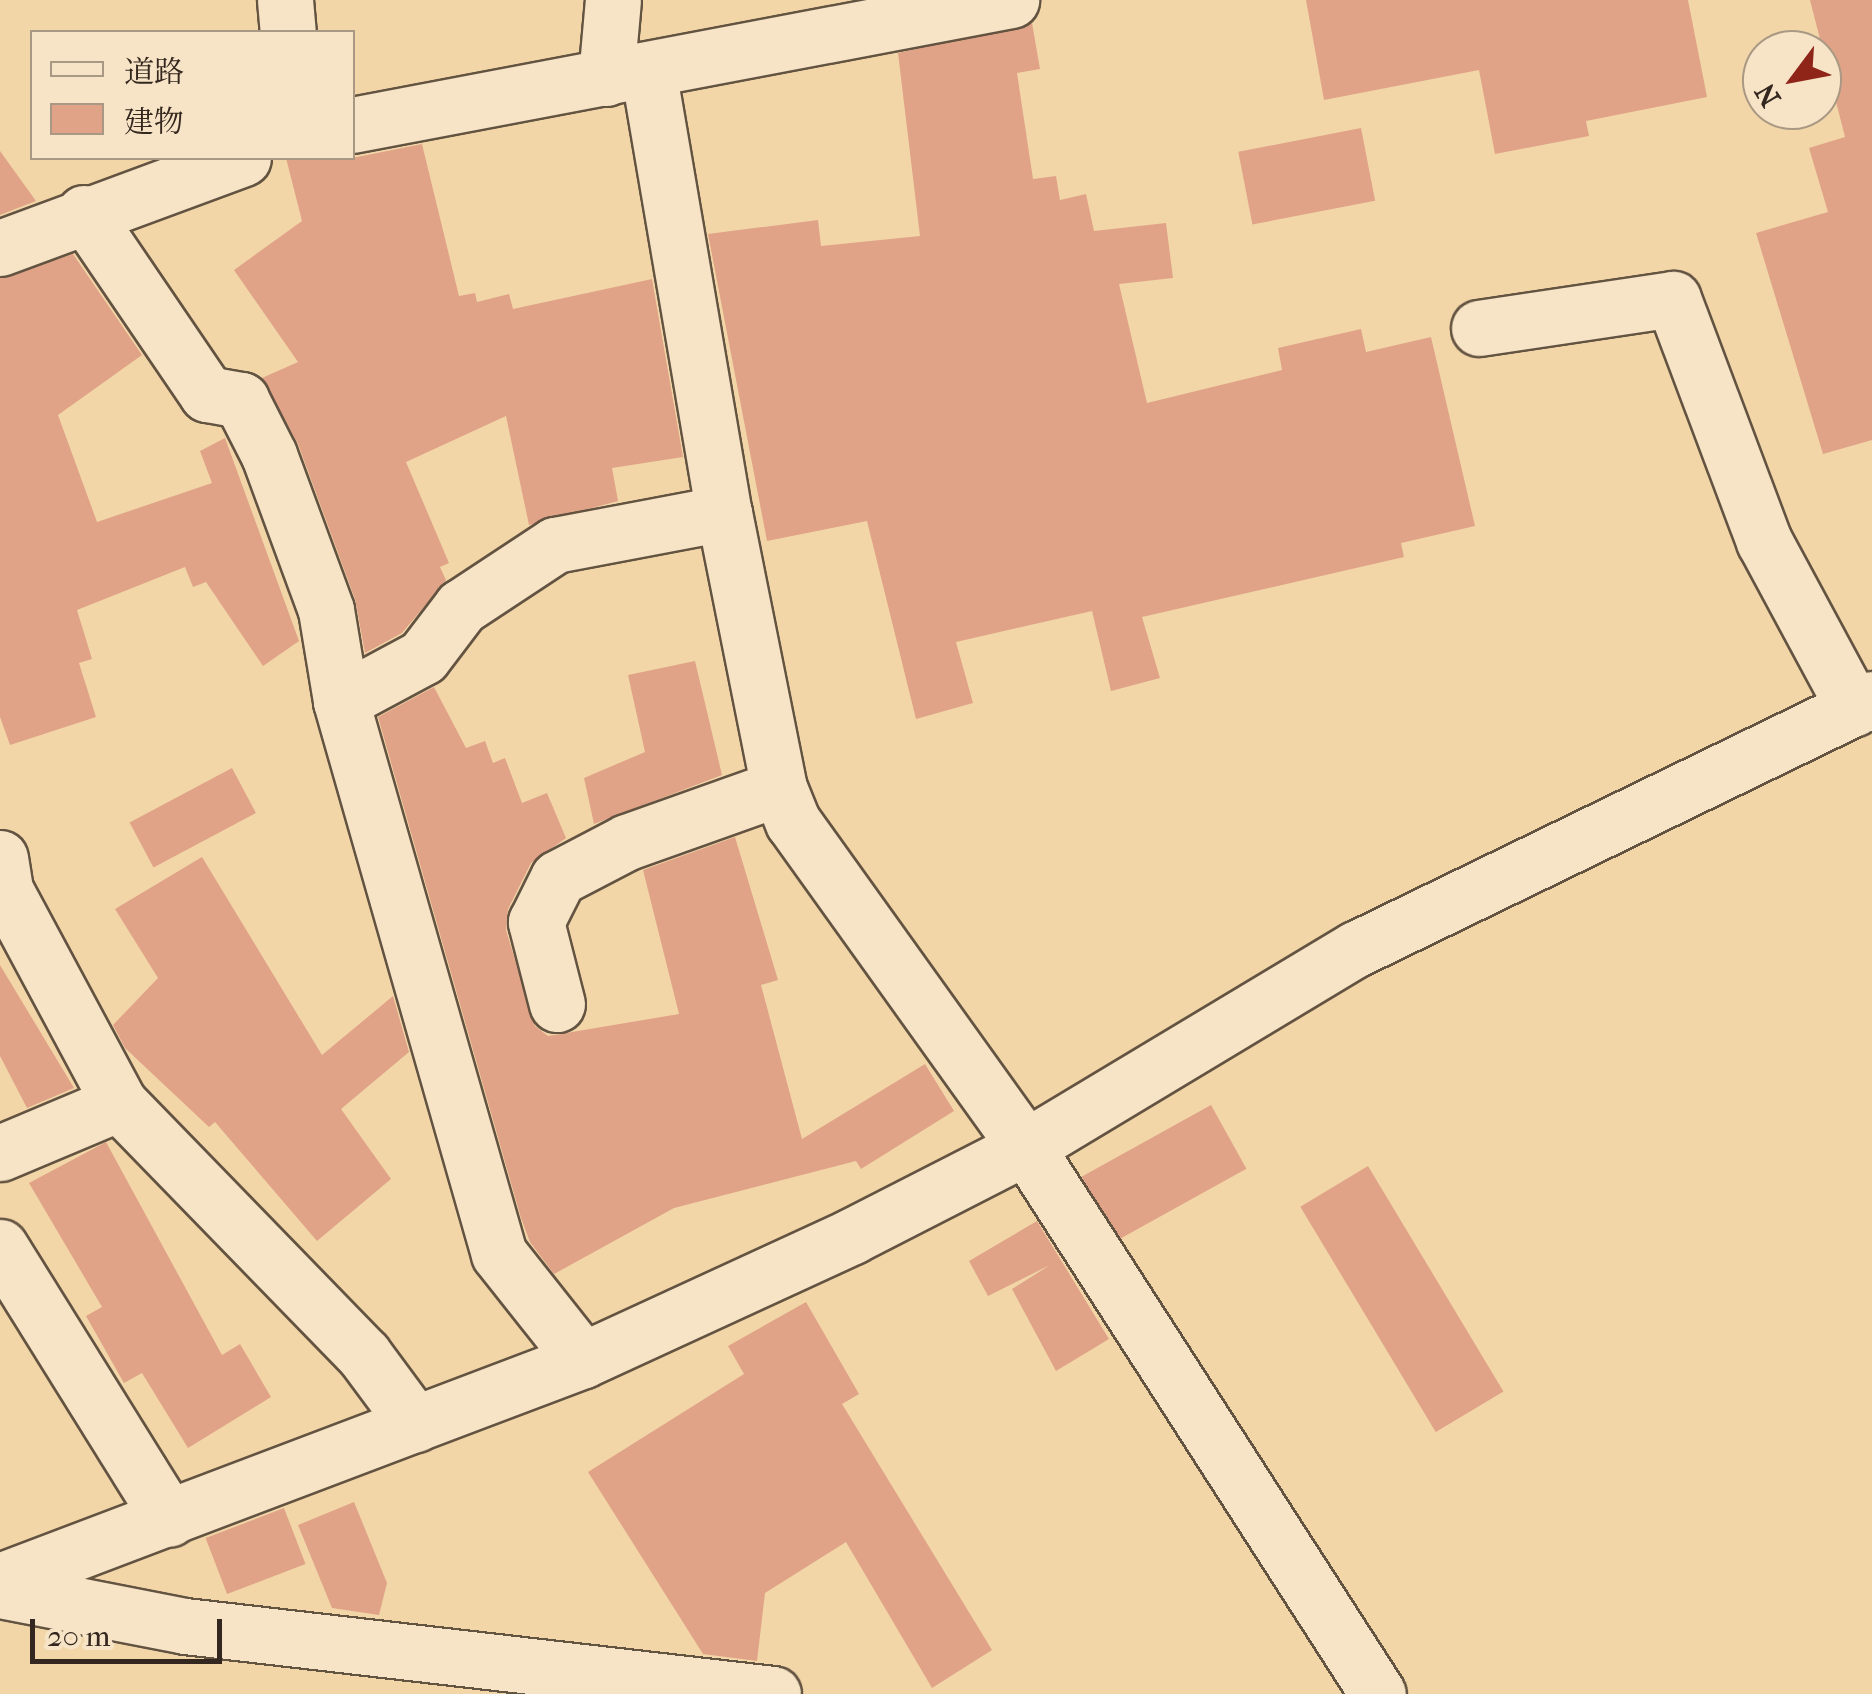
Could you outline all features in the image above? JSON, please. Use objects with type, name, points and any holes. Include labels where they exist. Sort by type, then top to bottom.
[{"type":"street","points":[[285,0],[288,30]]},
{"type":"street","points":[[612,0],[724,512],[779,788],[793,822],[1026,1147],[1378,1694]]},
{"type":"street","points":[[355,124],[1011,0]]},
{"type":"street","points":[[0,248],[84,213],[237,160]]},
{"type":"street","points":[[84,213],[207,394],[241,400],[269,455],[326,610],[342,700],[499,1254],[583,1360]]},
{"type":"street","points":[[0,1580],[583,1360],[1026,1147],[1356,949],[1863,703],[1764,541],[1673,300],[1480,328]]},
{"type":"street","points":[[342,700],[423,657],[462,607],[555,545],[724,512]]},
{"type":"street","points":[[558,1004],[536,922],[558,878],[628,842],[779,788]]},
{"type":"street","points":[[0,858],[5,890],[119,1102],[364,1355],[414,1424]]},
{"type":"street","points":[[0,1153],[119,1102]]},
{"type":"street","points":[[0,1247],[169,1519]]},
{"type":"street","points":[[0,1590],[185,1626],[774,1694]]},
{"type":"building","points":[[1306,0],[1688,0],[1707,97],[1586,121],[1589,136],[1495,154],[1479,70],[1324,100]]},
{"type":"building","points":[[1810,0],[1872,0],[1872,440],[1823,454],[1756,233],[1828,212],[1809,148],[1845,137],[1842,30],[1818,30]]},
{"type":"building","points":[[1032,23],[1040,69],[1017,73],[1033,179],[1056,176],[1060,200],[1086,194],[1094,231],[1166,223],[1173,278],[1119,284],[1147,403],[1282,370],[1278,348],[1361,329],[1366,352],[1431,337],[1475,526],[1401,543],[1404,557],[1142,617],[1160,678],[1111,691],[1092,611],[956,642],[973,703],[916,719],[867,521],[767,541],[708,234],[818,220],[821,246],[920,236],[898,53]]},
{"type":"building","points":[[1361,128],[1375,201],[1252,224],[1238,152]]},
{"type":"building","points":[[422,144],[459,296],[475,293],[477,302],[509,294],[513,309],[652,279],[683,457],[612,468],[618,501],[529,525],[506,416],[406,462],[449,563],[440,567],[446,580],[402,633],[365,653],[355,599],[298,444],[262,378],[298,362],[234,270],[302,221],[287,160],[355,157]]},
{"type":"building","points":[[0,151],[36,201],[0,215]]},
{"type":"building","points":[[73,254],[142,355],[58,415],[97,522],[212,483],[200,451],[225,438],[299,641],[263,666],[206,582],[193,587],[185,567],[77,610],[92,659],[79,663],[96,717],[10,745],[0,717],[0,278]]},
{"type":"building","points":[[695,661],[722,775],[594,824],[584,778],[645,752],[628,675]]},
{"type":"building","points":[[434,687],[466,748],[485,741],[493,763],[505,758],[522,803],[547,793],[566,838],[531,863],[508,909],[506,930],[535,1026],[548,1036],[679,1014],[643,870],[735,837],[778,980],[761,985],[802,1139],[925,1064],[954,1111],[861,1169],[856,1161],[674,1208],[554,1274],[530,1242],[521,1218],[378,717]]},
{"type":"building","points":[[232,768],[256,813],[154,867],[130,822]]},
{"type":"building","points":[[202,857],[322,1055],[393,996],[409,1052],[341,1109],[391,1179],[317,1241],[215,1122],[209,1127],[125,1048],[113,1025],[158,978],[115,909]]},
{"type":"building","points":[[0,965],[74,1088],[27,1108],[0,1056]]},
{"type":"building","points":[[1211,1105],[1246,1169],[1117,1241],[1082,1177]]},
{"type":"building","points":[[106,1142],[222,1355],[240,1344],[271,1397],[188,1448],[142,1373],[124,1383],[86,1316],[102,1307],[29,1183]]},
{"type":"building","points":[[1368,1166],[1503,1391],[1436,1432],[1300,1207]]},
{"type":"building","points":[[1037,1221],[1109,1339],[1056,1371],[1012,1289],[1050,1265],[988,1296],[969,1261]]},
{"type":"building","points":[[806,1302],[859,1394],[842,1404],[992,1650],[932,1688],[846,1542],[765,1593],[757,1661],[703,1654],[588,1472],[744,1374],[728,1346]]},
{"type":"building","points":[[354,1502],[387,1583],[379,1615],[332,1608],[298,1525]]},
{"type":"building","points":[[284,1508],[306,1564],[227,1594],[206,1538]]}]
